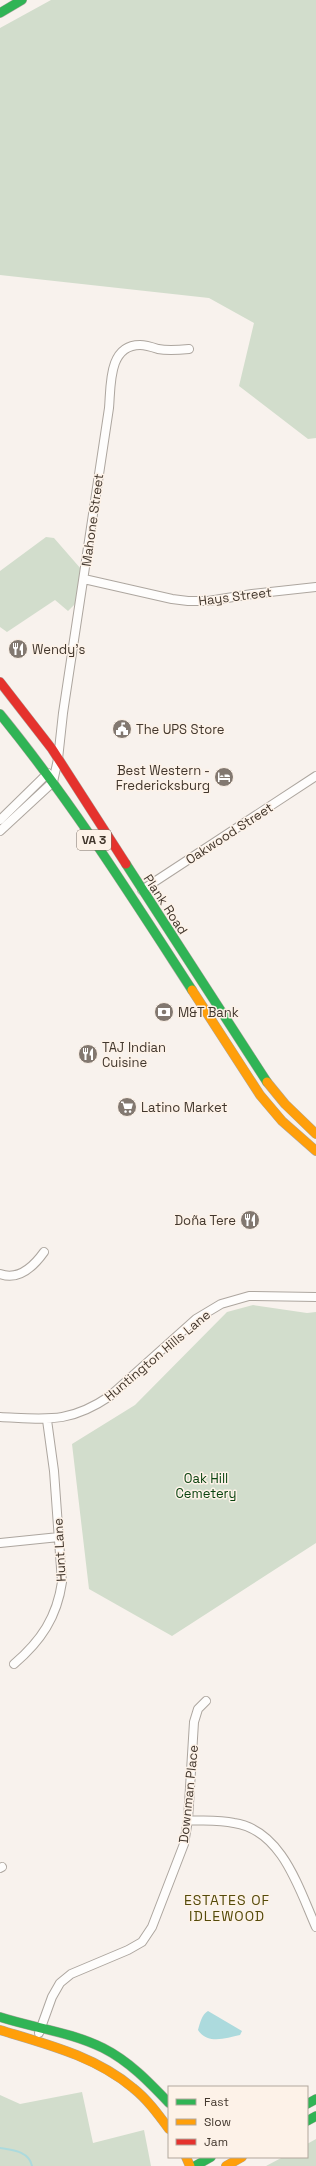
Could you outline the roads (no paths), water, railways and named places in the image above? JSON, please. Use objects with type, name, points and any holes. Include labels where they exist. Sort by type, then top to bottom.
[{"type":"main road","points":[[0,13],[22,0]]},
{"type":"main road","name":"Plank Road","points":[[0,682],[58,759],[273,1091],[291,1111],[316,1134]]},
{"type":"main road","name":"Plank Road","points":[[0,714],[50,778],[91,835],[168,956],[260,1095],[282,1121],[316,1150]]},
{"type":"main road","points":[[147,923],[158,930],[168,931]]},
{"type":"main road","points":[[168,956],[176,954],[193,969]]},
{"type":"main road","points":[[0,2017],[92,2044],[124,2062],[150,2082],[168,2102]]},
{"type":"main road","points":[[0,2030],[37,2042],[69,2050],[102,2065],[124,2079],[159,2114],[168,2128]]},
{"type":"main road","points":[[226,2166],[240,2158]]},
{"type":"main road","points":[[195,2166],[206,2160]]},
{"type":"street","name":"Mahone Street","points":[[50,778],[58,759],[109,408],[112,372],[115,362],[126,348],[133,346],[147,346],[168,350],[189,349]]},
{"type":"street","name":"Hays Street","points":[[84,579],[172,599],[188,601],[208,601],[252,594],[316,587]]},
{"type":"street","name":"Oakwood Street","points":[[142,890],[316,776]]},
{"type":"street","points":[[0,820],[50,778]]},
{"type":"street","points":[[0,831],[50,778]]},
{"type":"street","points":[[0,1274],[10,1276],[22,1273],[38,1260],[44,1252]]},
{"type":"street","name":"Huntington Hills Lane","points":[[0,1417],[48,1420],[81,1412],[104,1400],[196,1319],[221,1304],[249,1296],[316,1297]]},
{"type":"street","name":"Hunt Lane","points":[[14,1664],[42,1636],[56,1610],[62,1582],[48,1420]]},
{"type":"street","points":[[0,1543],[59,1537]]},
{"type":"street","name":"Downman Place","points":[[37,2042],[40,2028],[52,1997],[60,1983],[71,1974],[128,1950],[142,1942],[152,1927],[180,1858],[188,1820],[194,1722],[198,1709],[206,1701]]},
{"type":"street","points":[[188,1820],[235,1823],[249,1828],[270,1841],[282,1854],[316,1927]]},
{"type":"water","points":[[208,2011],[242,2031],[240,2035],[223,2039],[212,2039],[202,2035],[198,2030],[200,2022]]},
{"type":"waterway","points":[[0,2148],[24,2154],[32,2166]]},
{"type":"place","name":"Wendy's","points":[[18,649]]},
{"type":"place","name":"The UPS Store","points":[[122,729]]},
{"type":"place","name":"Best Western - Fredericksburg","points":[[224,777]]},
{"type":"place","name":"M&T Bank","points":[[164,1012]]},
{"type":"place","name":"TAJ Indian Cuisine","points":[[88,1054]]},
{"type":"place","name":"Latino Market","points":[[127,1107]]},
{"type":"place","name":"Doña Tere","points":[[250,1220]]},
{"type":"district","name":"ESTATES OF IDLEWOOD","points":[[227,1908]]},
{"type":"park label","name":"Oak Hill Cemetery","points":[[206,1486]]}]
